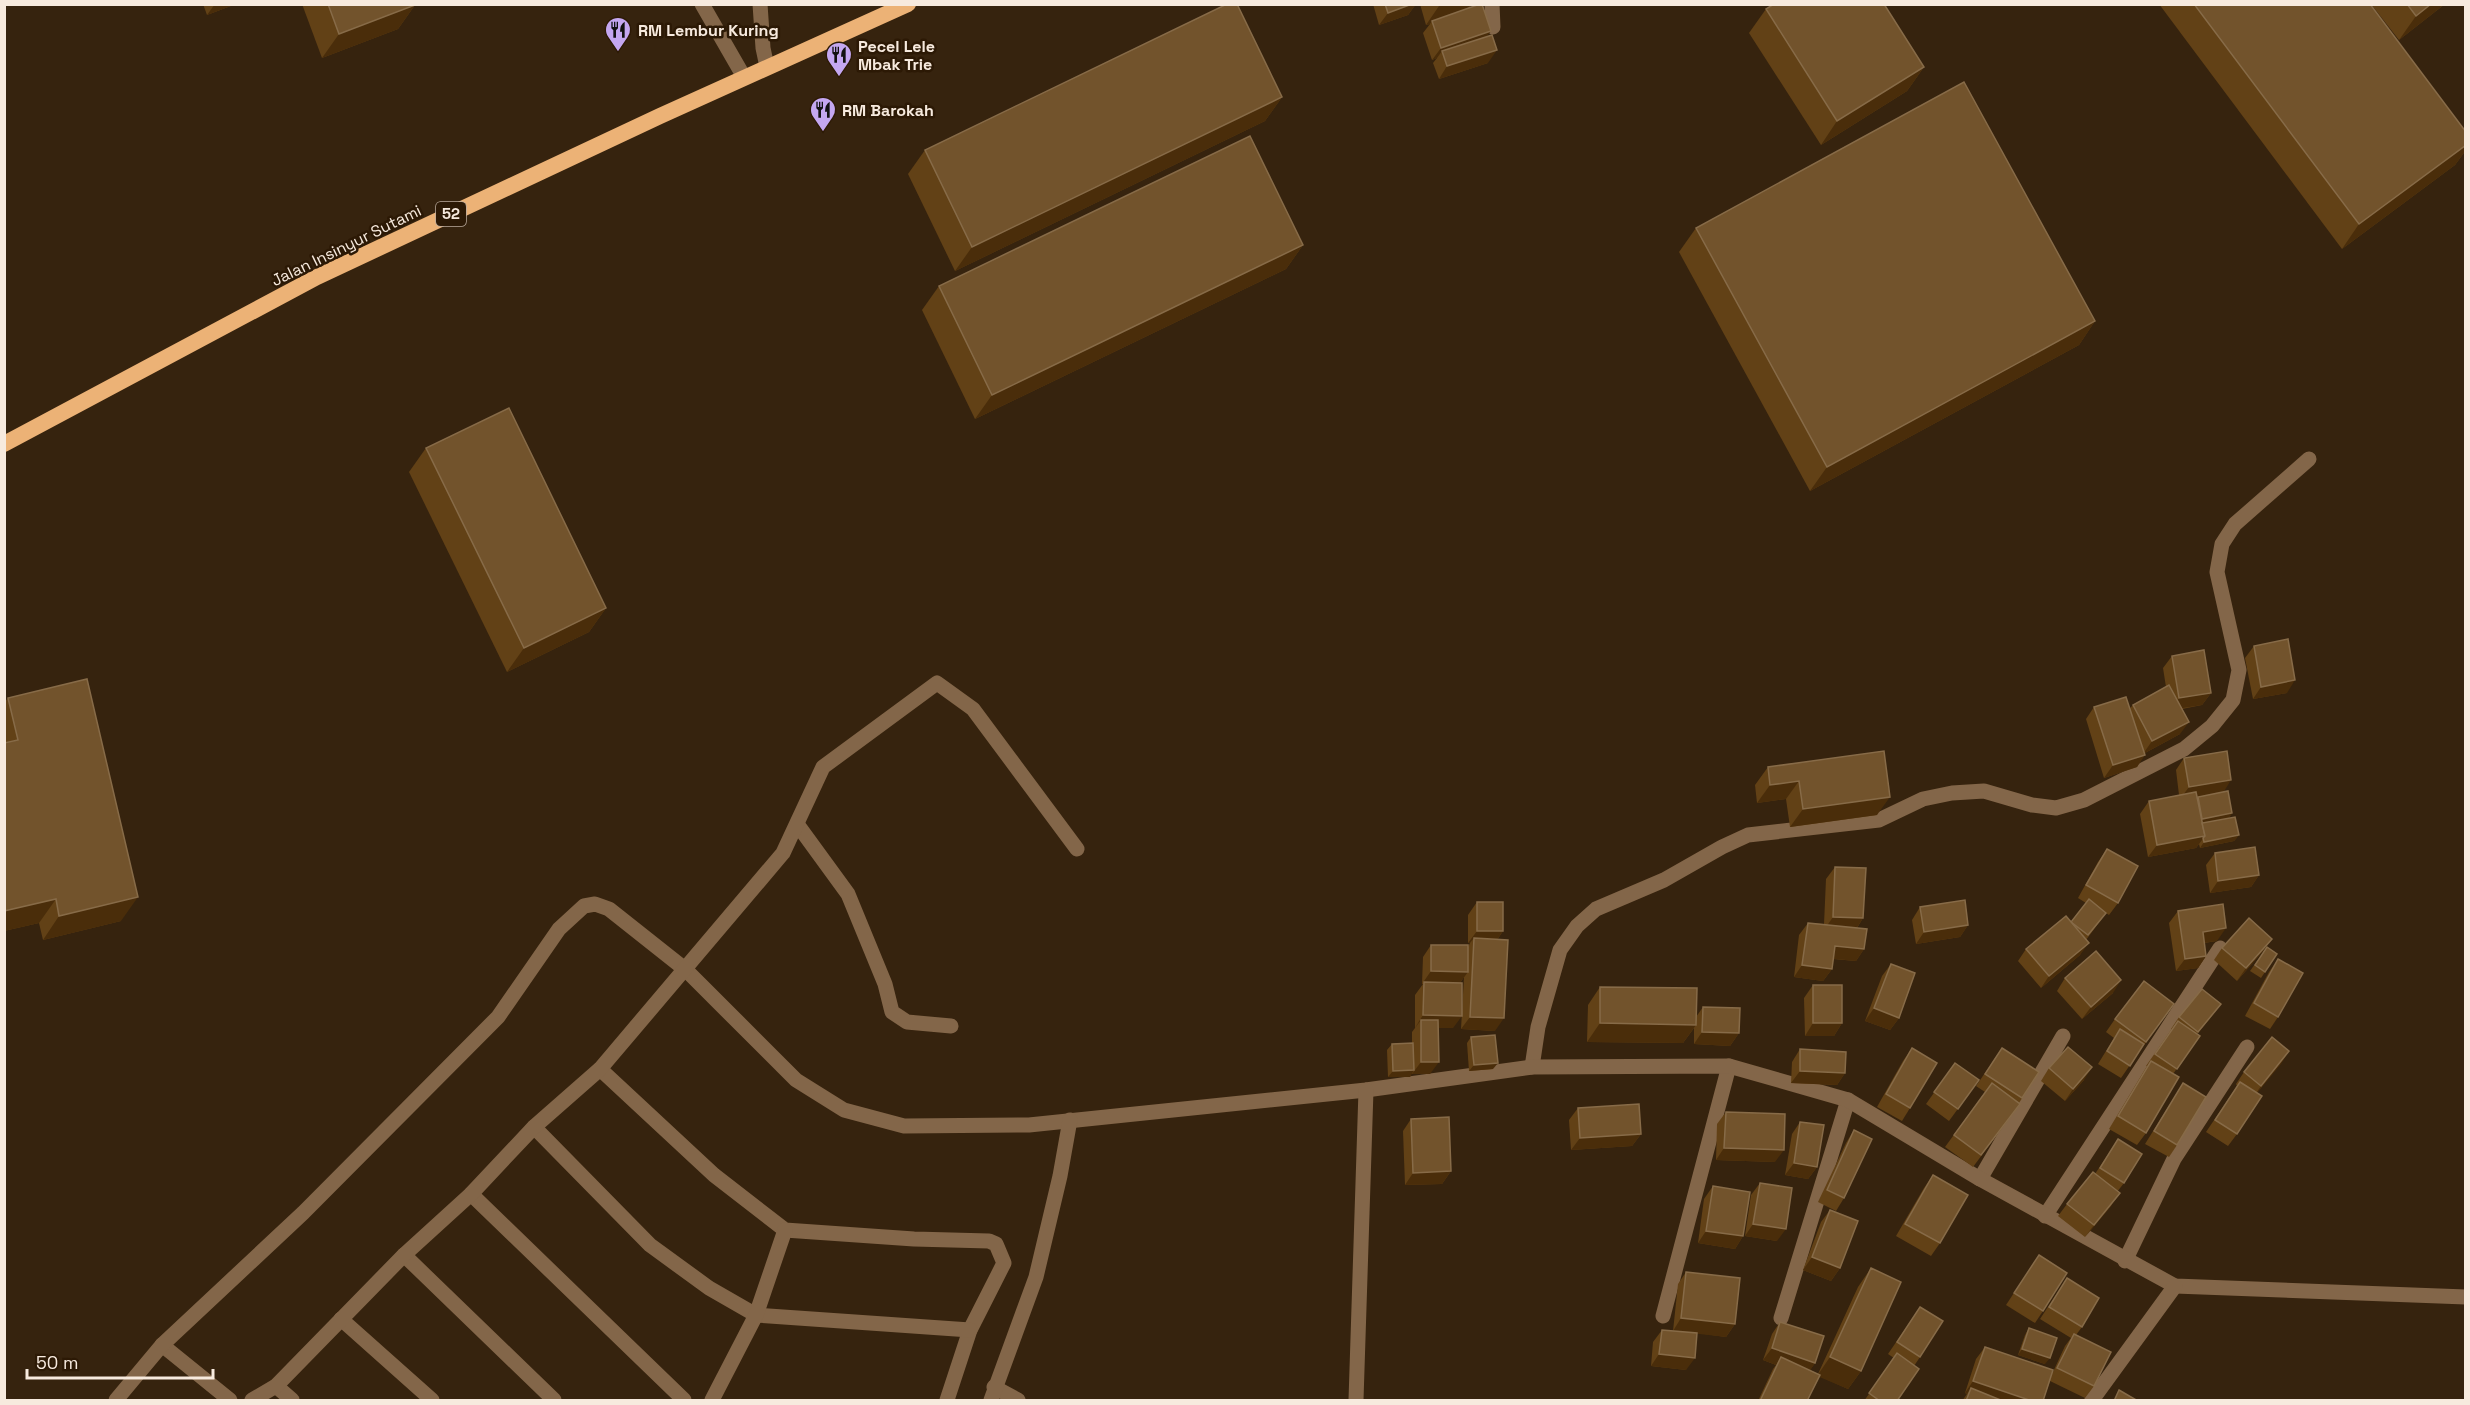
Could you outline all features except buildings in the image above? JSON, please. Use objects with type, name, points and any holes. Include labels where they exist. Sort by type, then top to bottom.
[{"type":"highway","name":"Jalan Insinyur Sutami","points":[[4,444],[317,277],[744,77],[908,4]]},
{"type":"street","points":[[702,4],[744,77]]},
{"type":"street","points":[[759,4],[767,67]]},
{"type":"street","points":[[1492,4],[1493,27]]},
{"type":"street","points":[[1532,1067],[1538,1027],[1560,950],[1577,926],[1596,909],[1664,880],[1722,847],[1748,835],[1879,820],[1923,799],[1952,794],[1983,792],[2032,805],[2056,808],[2084,800],[2184,749],[2212,726],[2233,700],[2239,670],[2217,572],[2222,544],[2235,524],[2309,459]]},
{"type":"street","points":[[252,1401],[276,1386],[404,1255],[471,1194],[534,1127],[600,1069],[783,853],[823,767],[937,683],[973,710],[1077,849]]},
{"type":"street","points":[[797,824],[848,894],[885,984],[892,1012],[907,1022],[951,1026]]},
{"type":"street","points":[[116,1401],[162,1346],[303,1213],[498,1017],[559,929],[584,906],[595,904],[609,909],[686,970],[796,1080],[844,1110],[904,1126],[1029,1125],[1366,1090],[1532,1067],[1729,1066],[1848,1100],[2045,1216],[2175,1286],[2466,1297]]},
{"type":"street","points":[[2045,1216],[2220,948]]},
{"type":"street","points":[[1980,1179],[2063,1036]]},
{"type":"street","points":[[2125,1261],[2174,1159],[2247,1047]]},
{"type":"street","points":[[1663,1316],[1729,1066]]},
{"type":"street","points":[[600,1069],[714,1175],[785,1230],[914,1239],[988,1241],[996,1244],[1004,1263],[970,1330],[947,1401]]},
{"type":"street","points":[[1356,1401],[1366,1090]]},
{"type":"street","points":[[1781,1318],[1848,1100]]},
{"type":"street","points":[[1018,1401],[992,1394],[1036,1277],[1060,1176],[1070,1120]]},
{"type":"street","points":[[534,1127],[650,1245],[709,1288],[756,1315],[970,1330]]},
{"type":"street","points":[[471,1194],[684,1401]]},
{"type":"street","points":[[712,1401],[756,1315],[785,1230]]},
{"type":"street","points":[[404,1255],[554,1401]]},
{"type":"street","points":[[2092,1401],[2120,1359],[2175,1286]]},
{"type":"street","points":[[341,1319],[432,1401]]},
{"type":"street","points":[[162,1346],[230,1401]]},
{"type":"street","points":[[276,1386],[292,1401]]},
{"type":"place","name":"RM Lembur Kuring","points":[[618,53]]},
{"type":"place","name":"Pecel Lele Mbak Trie","points":[[839,78]]},
{"type":"place","name":"RM Barokah","points":[[823,133]]}]
